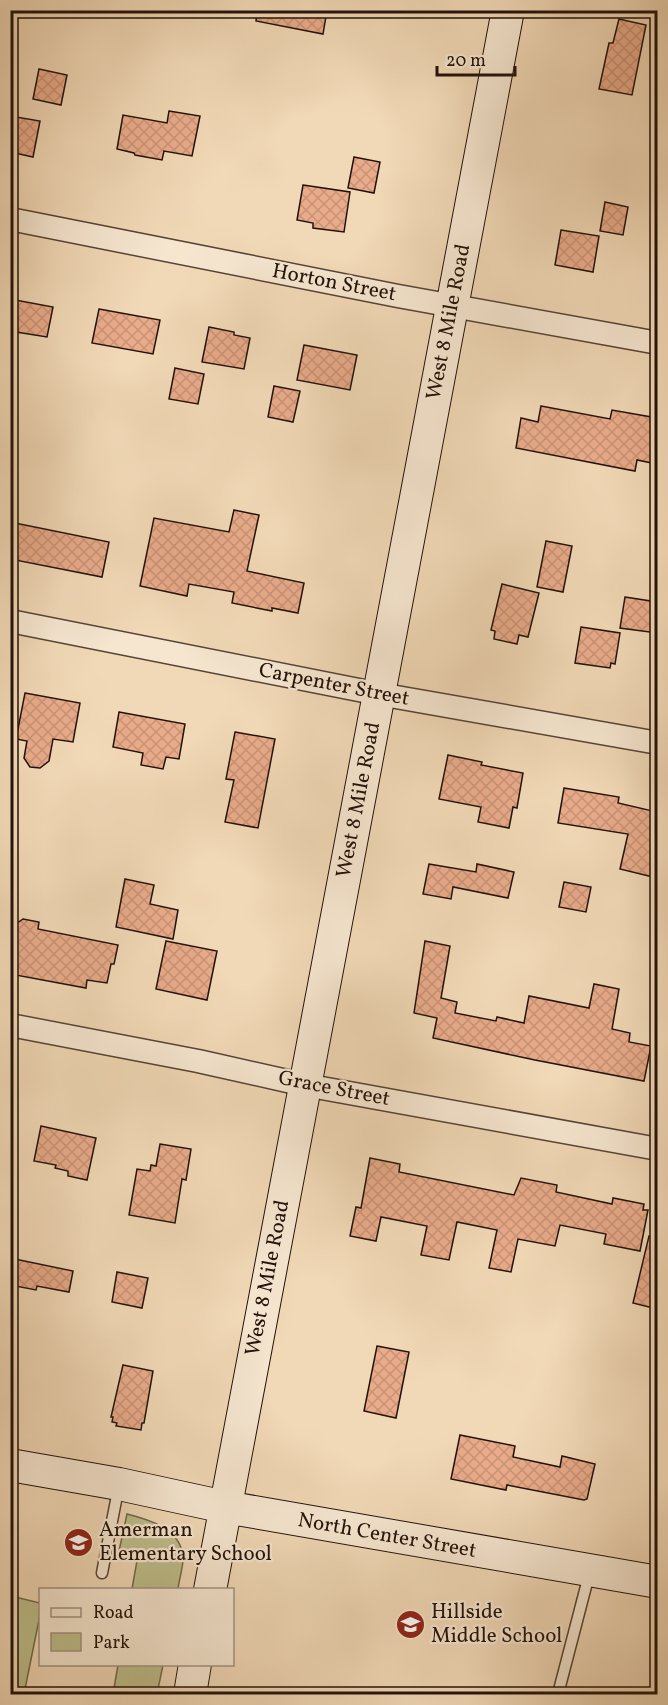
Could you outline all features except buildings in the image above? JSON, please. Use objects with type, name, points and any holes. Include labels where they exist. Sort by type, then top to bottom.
[{"type":"main road","name":"West 8 Mile Road","points":[[210,1588],[508,10]]},
{"type":"main road","name":"North Center Street","points":[[10,1465],[119,1484],[225,1507],[657,1582]]},
{"type":"main road","points":[[190,1695],[195,1666]]},
{"type":"street","name":"Horton Street","points":[[10,219],[452,306],[657,343]]},
{"type":"street","name":"Carpenter Street","points":[[10,621],[379,694],[657,743]]},
{"type":"street","name":"Grace Street","points":[[10,1025],[198,1061],[305,1085],[657,1149]]},
{"type":"lane","points":[[102,1573],[119,1484]]},
{"type":"lane","points":[[558,1695],[590,1571]]},
{"type":"green space","points":[[127,1514],[156,1523],[164,1528],[178,1541],[182,1550],[183,1561],[178,1588],[132,1588],[138,1555],[119,1551]]},
{"type":"green space","points":[[11,1596],[39,1603],[39,1620],[24,1694],[11,1694]]},
{"type":"green space","points":[[118,1666],[163,1666],[157,1694],[113,1694]]},
{"type":"place","name":"Amerman Elementary School","points":[[78,1542]]},
{"type":"place","name":"Hillside Middle School","points":[[410,1624]]}]
